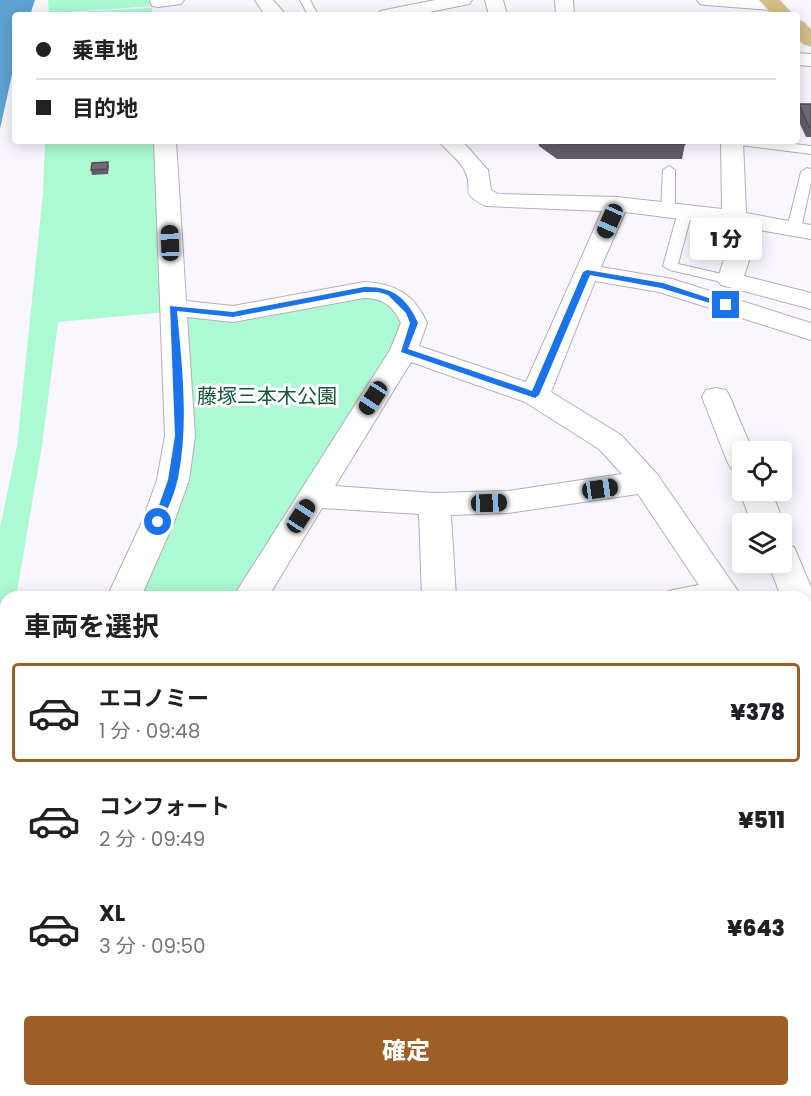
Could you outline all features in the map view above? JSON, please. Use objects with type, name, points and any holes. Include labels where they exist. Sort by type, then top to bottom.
[{"type":"street","points":[[402,12],[463,0]]},
{"type":"street","points":[[706,0],[774,6]]},
{"type":"street","points":[[127,591],[158,522],[173,480],[180,436],[165,144]]},
{"type":"street","points":[[453,144],[477,170],[480,194],[494,201],[617,204],[742,219],[803,231]]},
{"type":"street","points":[[732,144],[742,219],[730,280],[811,301]]},
{"type":"street","points":[[535,395],[617,204]]},
{"type":"street","points":[[587,272],[663,285],[811,332]]},
{"type":"street","points":[[173,308],[233,314],[378,289],[391,293],[410,313],[414,323],[404,350],[254,591]]},
{"type":"street","points":[[404,350],[535,395],[610,442],[646,482],[721,591]]},
{"type":"street","points":[[716,397],[734,441]]},
{"type":"street","points":[[314,496],[434,504],[508,502],[646,482]]},
{"type":"street","points":[[434,504],[439,591]]},
{"type":"street","points":[[789,573],[796,591]]},
{"type":"lane","points":[[764,144],[811,150]]},
{"type":"lane","points":[[669,170],[677,211],[670,266],[730,280]]},
{"type":"lane","points":[[803,231],[807,172]]},
{"type":"green space","points":[[48,0],[151,0],[151,6],[49,12]]},
{"type":"green space","points":[[152,8],[152,12],[74,12]]},
{"type":"green space","points":[[45,144],[159,144],[167,312],[58,322],[42,445],[17,591],[0,591],[0,528],[17,446],[43,193]]},
{"type":"green space","name":"藤塚三本木公園","points":[[379,295],[404,322],[395,348],[240,591],[137,591],[152,560],[182,314]]},
{"type":"water","points":[[0,0],[35,0],[31,12],[12,12],[12,75],[0,129]]},
{"type":"building","points":[[800,104],[811,104],[811,127],[809,127]]},
{"type":"building","points":[[108,162],[107,169],[91,170],[92,163]]},
{"type":"route","points":[[158,522],[173,480],[180,436],[173,308],[211,314],[233,314],[378,289],[391,293],[410,313],[414,323],[404,350],[535,395],[587,272],[663,285],[726,305]]}]
